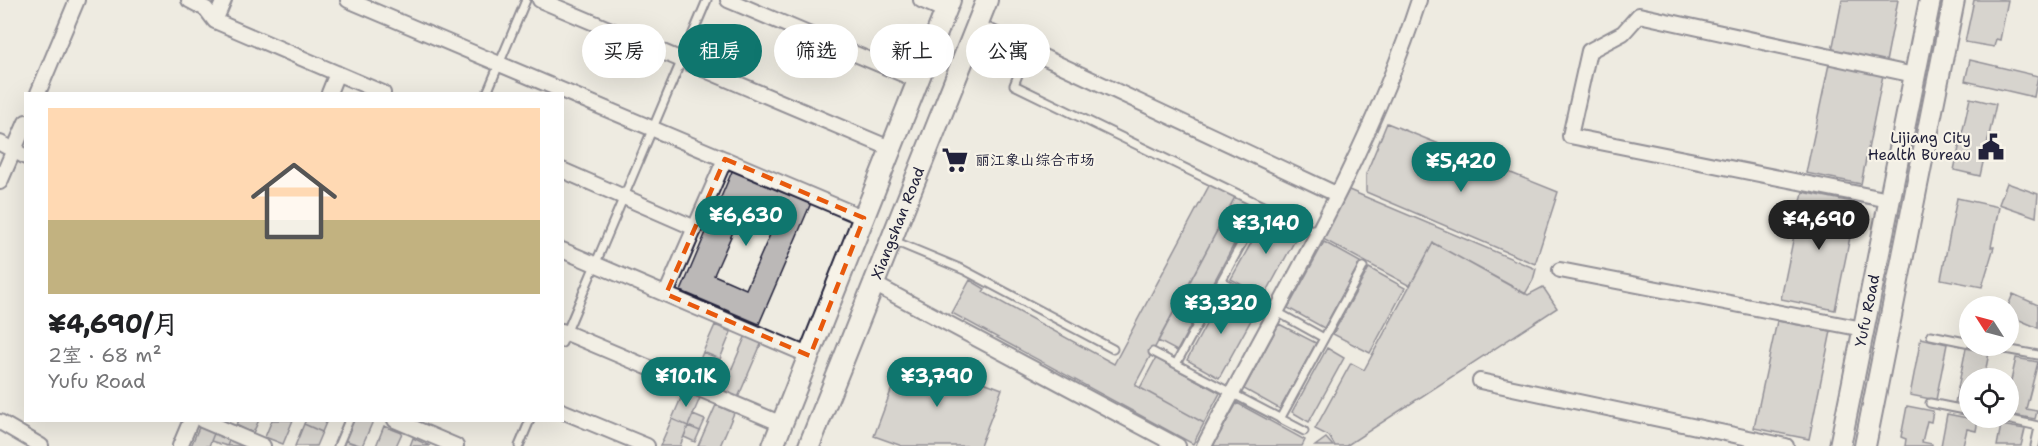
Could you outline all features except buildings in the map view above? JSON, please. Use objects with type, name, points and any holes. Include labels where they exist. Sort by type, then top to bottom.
[{"type":"main road","name":"Xiangshan Road","points":[[978,24],[987,0]]},
{"type":"main road","name":"Yufu Road","points":[[1840,446],[1930,0]]},
{"type":"main road","name":"Yufu Road","points":[[1865,446],[1954,0]]},
{"type":"main road","points":[[773,446],[948,5]]},
{"type":"main road","name":"Xiangshan Road","points":[[809,446],[966,53]]},
{"type":"street","points":[[38,92],[77,0]]},
{"type":"street","points":[[189,0],[206,9],[215,21],[381,92]]},
{"type":"street","points":[[215,21],[224,0]]},
{"type":"street","points":[[348,0],[864,218]]},
{"type":"street","points":[[540,0],[678,58]]},
{"type":"street","points":[[729,0],[919,81]]},
{"type":"street","points":[[921,0],[948,5]]},
{"type":"street","points":[[1204,446],[1336,194],[1382,97],[1419,0]]},
{"type":"street","points":[[1889,200],[1570,136],[1589,51],[1623,33],[1639,15],[1914,75]]},
{"type":"street","points":[[1050,60],[1336,194]]},
{"type":"street","points":[[329,92],[337,73]]},
{"type":"street","points":[[724,78],[892,149]]},
{"type":"street","points":[[0,182],[20,154],[24,133]]},
{"type":"street","points":[[0,143],[20,154]]},
{"type":"street","points":[[666,294],[725,159]]},
{"type":"street","points":[[564,171],[695,228]]},
{"type":"street","points":[[564,251],[810,356]]},
{"type":"street","points":[[1560,270],[1863,329]]},
{"type":"street","points":[[874,284],[1178,446]]},
{"type":"street","points":[[564,336],[782,424]]},
{"type":"street","points":[[1480,381],[1786,446]]},
{"type":"street","points":[[564,412],[646,446]]},
{"type":"street","points":[[0,422],[41,446]]},
{"type":"street","points":[[180,446],[190,422]]},
{"type":"street","points":[[207,422],[263,446]]},
{"type":"street","points":[[400,422],[456,446]]},
{"type":"lane","points":[[487,92],[526,0]]},
{"type":"lane","points":[[697,24],[707,0]]},
{"type":"lane","points":[[564,336],[678,69]]},
{"type":"lane","points":[[1017,78],[1014,85],[1317,232]]},
{"type":"lane","points":[[1176,364],[1262,206]]},
{"type":"lane","points":[[891,240],[964,270],[1113,349]]},
{"type":"lane","points":[[1280,418],[1363,267]]},
{"type":"lane","points":[[1221,281],[1324,338]]},
{"type":"lane","points":[[1931,335],[1959,340]]},
{"type":"lane","points":[[1153,352],[1304,431]]},
{"type":"lane","points":[[2019,352],[2038,355]]},
{"type":"lane","points":[[1930,402],[1959,409]]},
{"type":"lane","points":[[338,446],[348,422]]},
{"type":"lane","points":[[519,446],[529,422]]},
{"type":"lane","points":[[2019,422],[2038,426]]},
{"type":"lane","points":[[2035,446],[2038,432]]},
{"type":"highlighted area","points":[[725,159],[864,218],[810,356],[666,294]]},
{"type":"place","name":"Lijiang City Health Bureau","points":[[1991,147]]},
{"type":"place","name":"丽江象山综合市场","points":[[955,160]]}]
